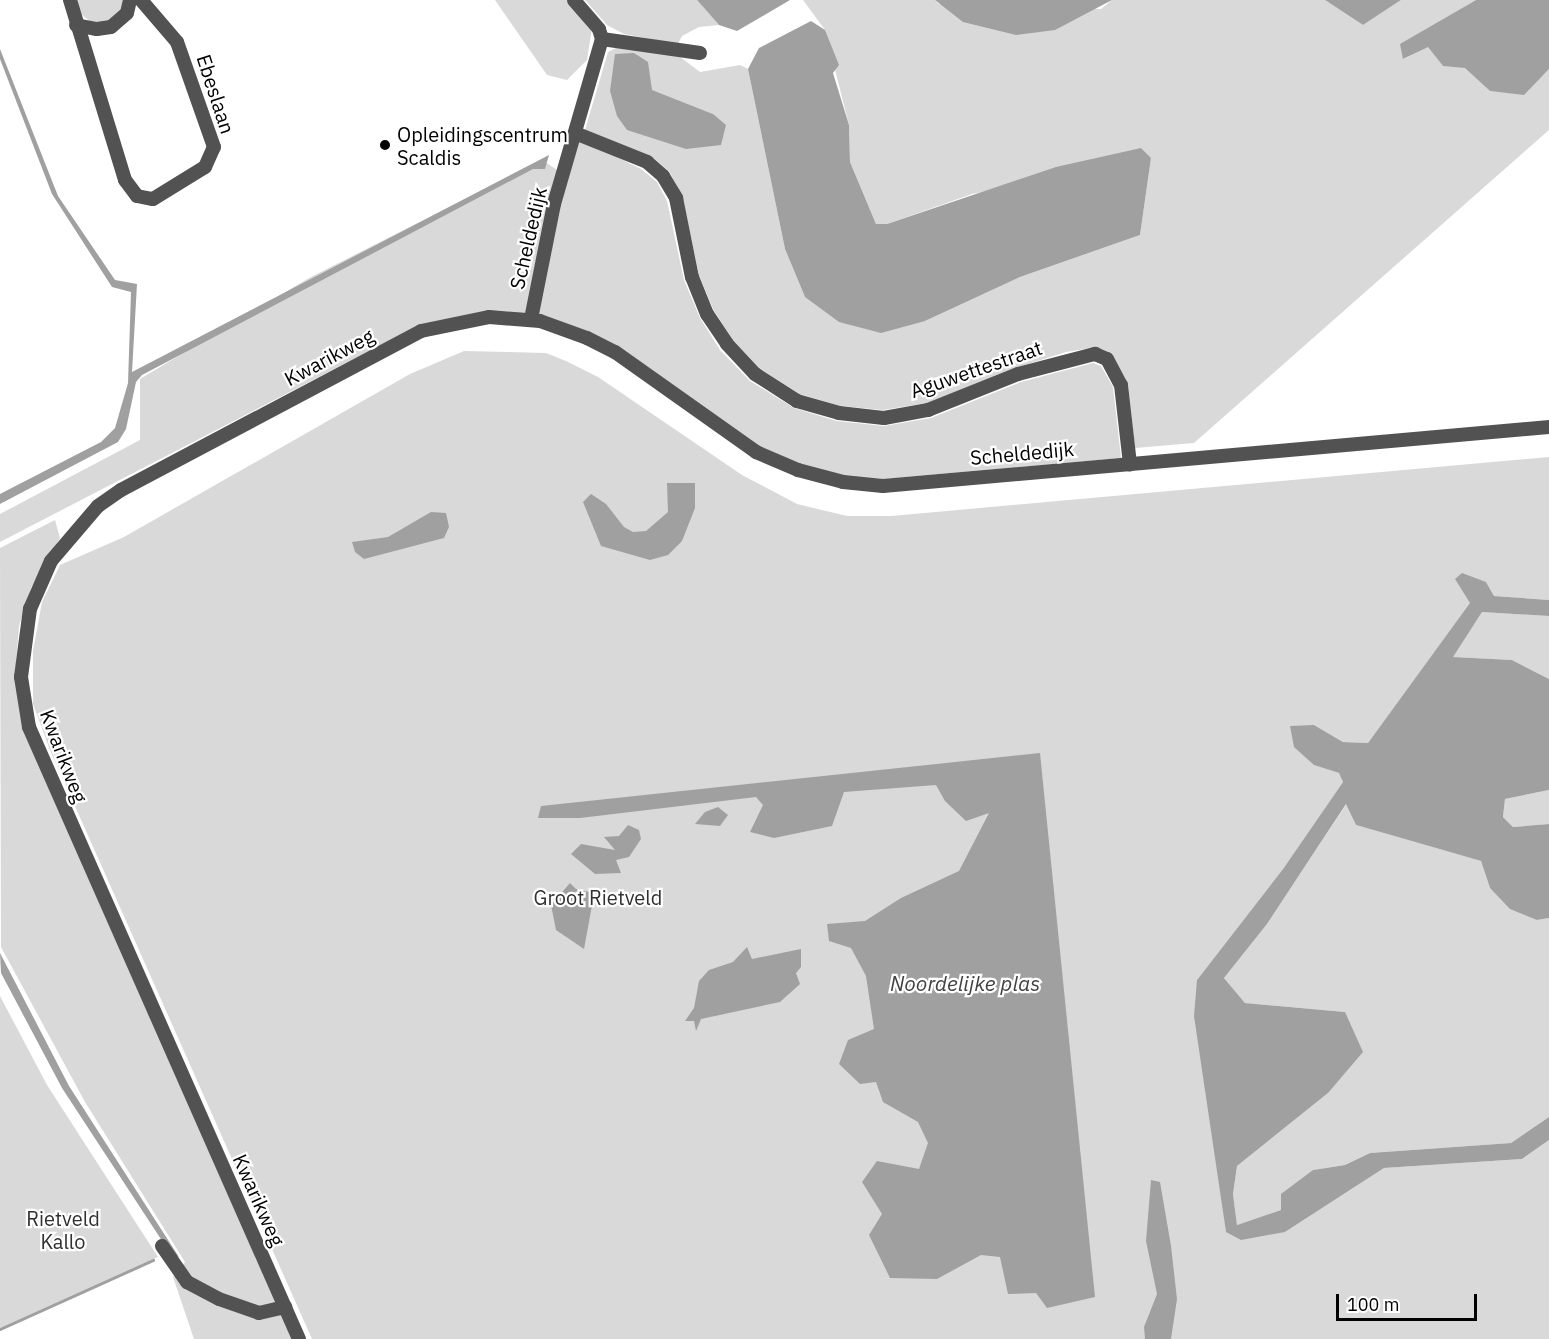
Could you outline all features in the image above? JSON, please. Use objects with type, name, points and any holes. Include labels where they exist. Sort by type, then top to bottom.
[{"type":"street","name":"Ebeslaan","points":[[70,0],[126,180],[137,196],[160,198],[206,167],[214,147],[180,48],[141,0]]},
{"type":"street","points":[[76,25],[111,27],[127,13],[130,0]]},
{"type":"street","points":[[574,0],[599,28],[602,39],[700,53]]},
{"type":"street","name":"Scheldedijk","points":[[602,39],[554,204],[536,320],[615,352],[756,452],[798,470],[843,482],[883,486],[1549,427]]},
{"type":"street","name":"Aguwettestraat","points":[[575,133],[647,162],[663,176],[676,198],[692,277],[708,314],[727,344],[755,374],[797,400],[839,413],[884,417],[928,410],[1018,374],[1095,354],[1107,359],[1121,385],[1130,464]]},
{"type":"street","name":"Kwarikweg","points":[[299,1339],[39,755],[29,727],[21,678],[30,609],[51,561],[65,542],[99,506],[121,490],[421,331],[489,317],[536,320]]},
{"type":"street","points":[[162,1246],[187,1282],[219,1299],[259,1313],[285,1307]]},
{"type":"green space","points":[[76,0],[124,0],[122,10],[110,23],[92,23],[81,14]]},
{"type":"green space","points":[[495,0],[568,0],[592,28],[587,60],[567,80],[547,75]]},
{"type":"green space","points":[[585,0],[697,0],[719,25],[699,27],[682,36],[678,44],[624,34],[607,25]]},
{"type":"green space","points":[[803,0],[935,0],[939,4],[1101,9],[1112,0],[1325,0],[1363,25],[1401,0],[1476,0],[1401,44],[1404,59],[1428,46],[1443,66],[1465,67],[1490,91],[1524,94],[1549,69],[1549,130],[1194,443],[1135,448],[1128,383],[1111,354],[1096,347],[1066,352],[1015,368],[927,403],[883,410],[840,406],[800,394],[760,369],[733,340],[714,311],[699,275],[682,195],[669,171],[652,157],[585,130],[608,52],[620,46],[680,57],[700,72],[740,65],[748,69],[785,249],[805,297],[925,321],[1020,277],[1140,235],[1151,158],[972,194],[887,224],[876,224],[850,162],[849,125],[825,30]],"holes":[[[651,90],[713,114],[610,91]]]},
{"type":"green space","points":[[580,139],[641,169],[657,182],[667,201],[684,280],[700,318],[720,350],[750,381],[794,408],[837,421],[884,426],[931,418],[1021,382],[1093,363],[1101,366],[1113,387],[1121,458],[883,479],[844,476],[800,464],[759,446],[590,332],[542,315],[489,311],[419,325],[0,542],[0,514],[140,440],[140,379],[309,278],[542,160],[568,177]]},
{"type":"green space","name":"Groot Rietveld","points":[[464,351],[546,353],[566,361],[598,377],[742,475],[797,504],[847,516],[891,516],[1549,457],[1549,600],[1494,596],[1486,582],[1368,743],[1343,742],[1314,725],[1314,765],[1340,773],[1343,782],[1283,869],[1197,980],[1226,1232],[1285,1232],[1384,1168],[1522,1159],[1549,1140],[1549,1339],[312,1339],[50,750],[33,704],[33,651],[42,602],[60,565],[124,537],[410,374]]},
{"type":"green space","points":[[55,520],[60,538],[31,588],[19,626],[15,678],[23,729],[292,1339],[194,1339],[173,1277],[185,1262],[85,1102],[1,947],[0,548]]},
{"type":"green space","points":[[1482,612],[1549,616],[1549,679],[1512,660],[1452,657]]},
{"type":"green space","points":[[1549,790],[1549,824],[1513,827],[1503,817],[1505,799]]},
{"type":"green space","points":[[1347,803],[1356,825],[1481,861],[1490,888],[1537,920],[1549,918],[1549,1117],[1511,1143],[1370,1153],[1345,1165],[1313,1170],[1281,1210],[1237,1225],[1233,1194],[1237,1166],[1328,1093],[1345,1012],[1245,1003],[1224,978],[1267,924]]},
{"type":"green space","name":"Rietveld Kallo","points":[[0,996],[47,1085],[158,1257],[0,1328]]},
{"type":"water","points":[[697,0],[790,0],[737,31],[719,25]]},
{"type":"water","points":[[935,0],[1112,0],[1055,30],[1016,35],[963,22]]},
{"type":"water","points":[[1325,0],[1401,0],[1363,25]]},
{"type":"water","points":[[1476,0],[1549,0],[1549,69],[1524,95],[1490,91],[1465,68],[1443,66],[1428,47],[1403,59],[1400,44]]},
{"type":"water","points":[[811,21],[825,30],[839,65],[833,73],[849,125],[850,162],[876,224],[887,224],[1056,167],[1141,148],[1151,158],[1140,235],[1020,277],[925,321],[881,333],[839,322],[805,297],[785,249],[748,69],[759,48]]},
{"type":"water","points":[[0,49],[58,196],[115,280],[137,284],[132,372],[549,155],[545,169],[533,169],[142,375],[136,382],[126,429],[118,442],[0,504],[0,494],[101,442],[115,428],[128,383],[131,292],[112,287],[52,194],[0,59]]},
{"type":"water","points":[[634,53],[648,62],[652,90],[713,114],[726,125],[721,145],[686,149],[627,130],[617,116],[610,91],[615,54]]},
{"type":"water","points":[[667,483],[695,483],[695,508],[682,541],[668,555],[650,560],[601,546],[583,502],[591,494],[606,504],[624,527],[633,532],[646,531],[668,512]]},
{"type":"water","points":[[431,512],[446,513],[449,527],[444,538],[364,559],[355,552],[352,542],[388,537]]},
{"type":"water","points":[[1462,573],[1486,582],[1494,596],[1549,600],[1549,616],[1482,612],[1453,657],[1512,660],[1549,679],[1549,790],[1505,799],[1503,817],[1513,827],[1549,824],[1549,918],[1537,920],[1510,909],[1490,888],[1481,861],[1356,825],[1346,804],[1267,924],[1224,978],[1245,1003],[1345,1012],[1363,1052],[1328,1093],[1237,1166],[1233,1194],[1237,1225],[1281,1210],[1281,1194],[1313,1170],[1345,1165],[1370,1153],[1511,1143],[1549,1117],[1549,1140],[1522,1159],[1384,1168],[1285,1232],[1241,1240],[1226,1232],[1194,1016],[1197,980],[1283,869],[1343,782],[1339,773],[1314,765],[1294,747],[1290,726],[1314,725],[1343,742],[1368,743],[1470,603],[1455,579]]},
{"type":"water","name":"Noordelijke plas","points":[[1040,753],[1095,1297],[1047,1308],[1036,1293],[1008,1294],[1000,1257],[981,1255],[937,1279],[890,1278],[869,1235],[882,1214],[862,1182],[877,1161],[919,1169],[928,1143],[918,1122],[883,1102],[876,1082],[860,1084],[839,1064],[848,1040],[874,1029],[866,976],[851,948],[829,941],[827,924],[865,921],[901,898],[959,871],[989,813],[966,821],[945,801],[936,785],[844,792],[832,826],[774,838],[750,832],[763,805],[756,797],[580,818],[538,818],[541,806]]},
{"type":"water","points":[[718,807],[728,815],[720,826],[695,824],[705,812]]},
{"type":"water","points":[[628,825],[639,830],[641,839],[629,857],[616,860],[621,873],[595,874],[571,854],[581,844],[615,850],[604,837],[619,836]]},
{"type":"water","points":[[570,883],[576,889],[590,892],[593,900],[584,949],[556,930],[551,905]]},
{"type":"water","points":[[747,947],[752,959],[801,949],[801,967],[796,973],[800,984],[780,1002],[701,1019],[696,1031],[694,1021],[685,1021],[694,1008],[699,981],[709,970],[733,962]]},
{"type":"water","points":[[0,953],[69,1086],[179,1257],[170,1253],[62,1088],[1,973]]},
{"type":"water","points":[[1151,1180],[1160,1182],[1171,1246],[1177,1299],[1171,1339],[1145,1339],[1144,1327],[1157,1294],[1146,1241]]},
{"type":"waterway","points":[[0,1329],[153,1260]]},
{"type":"place","name":"Opleidingscentrum Scaldis","points":[[385,145]]}]
